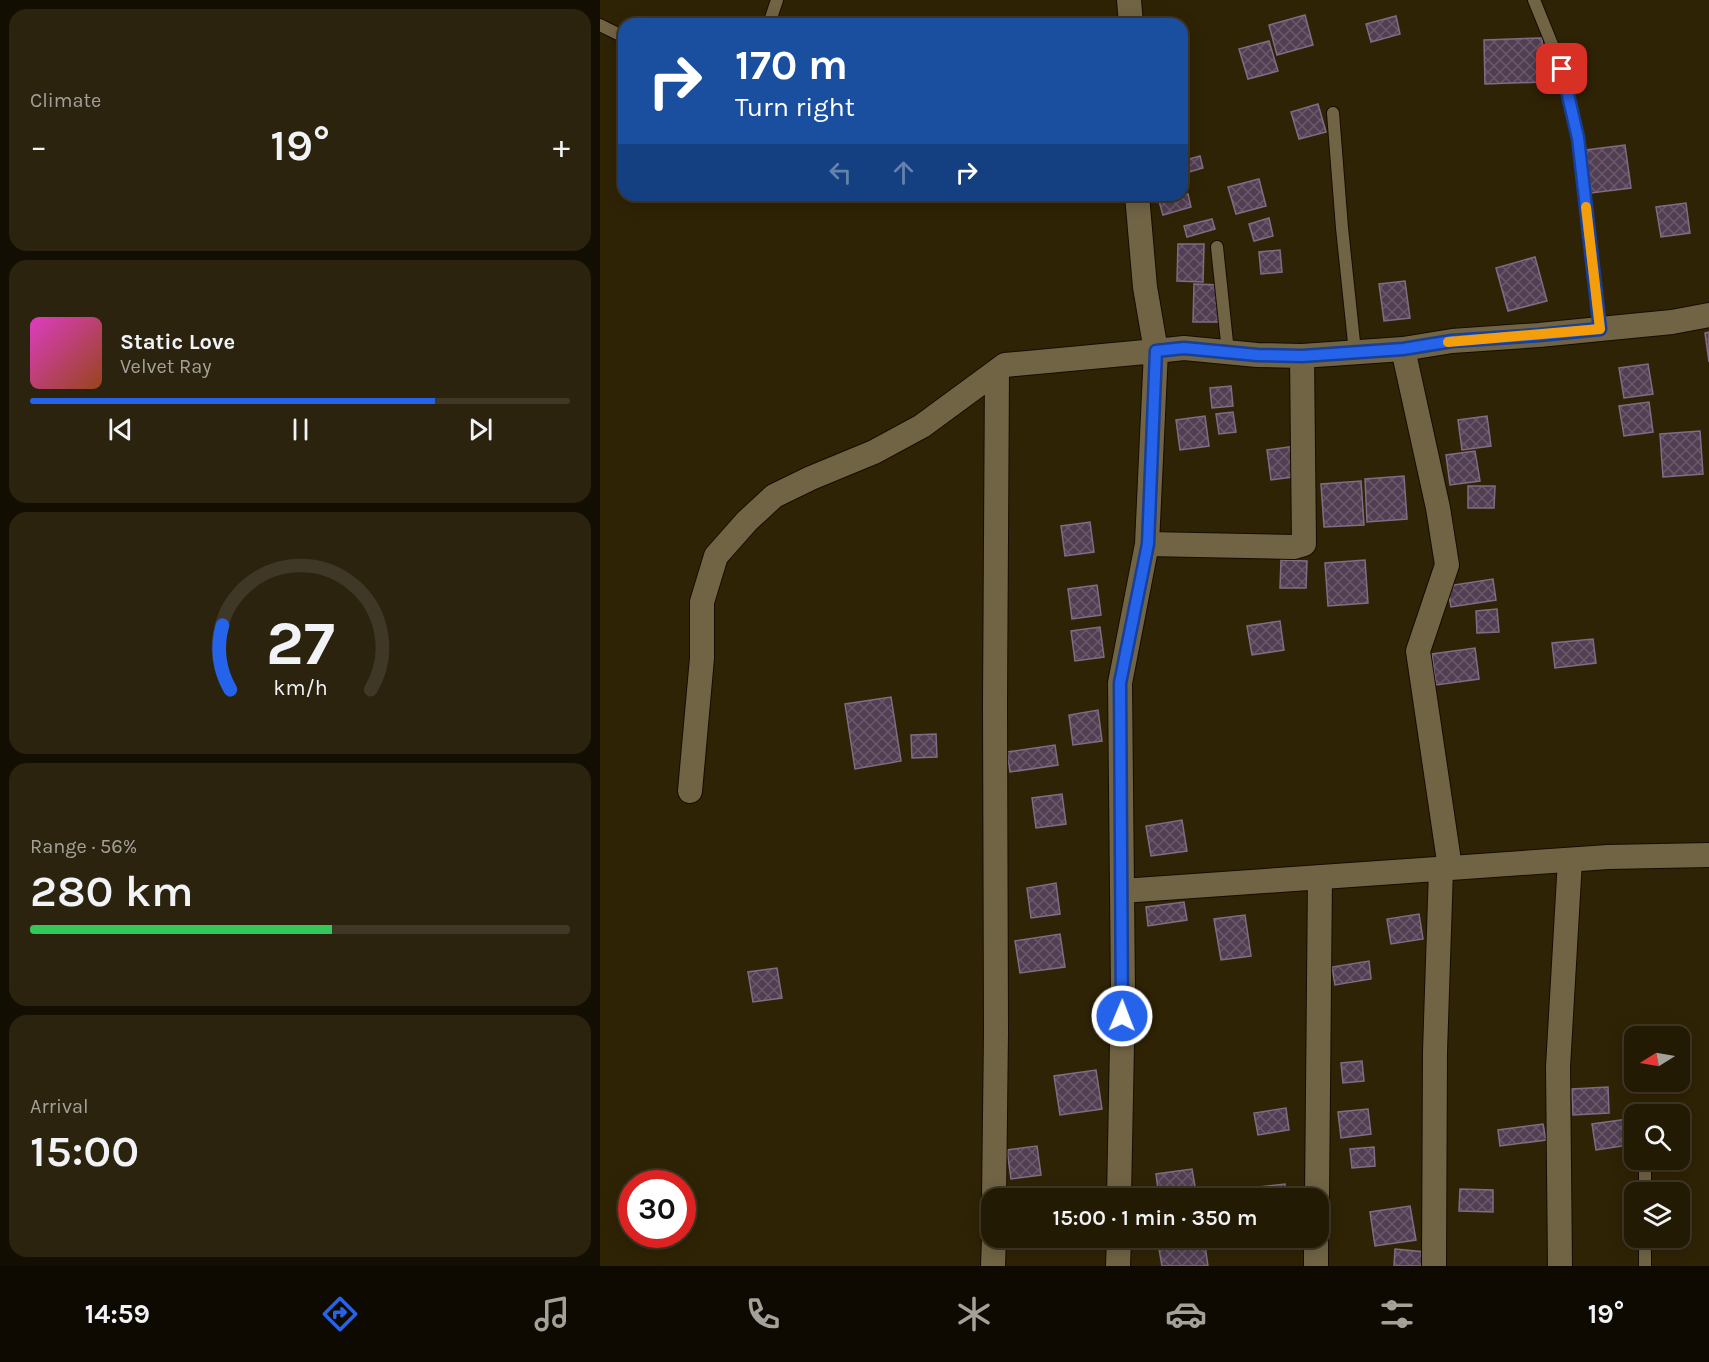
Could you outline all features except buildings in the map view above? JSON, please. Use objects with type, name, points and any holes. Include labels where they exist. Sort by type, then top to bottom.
[{"type":"street","points":[[1129,0],[1130,18]]},
{"type":"street","points":[[1119,1188],[1123,993],[1120,683],[1148,544],[1156,351],[1145,287],[1138,201]]},
{"type":"street","points":[[690,791],[702,658],[702,602],[716,556],[747,520],[774,496],[874,452],[922,426],[1005,365],[1184,348],[1257,355],[1302,356],[1403,349],[1452,341],[1672,322],[1709,315]]},
{"type":"street","points":[[1403,349],[1438,508],[1447,565],[1418,651],[1445,868],[1435,1052],[1434,1266]]},
{"type":"street","points":[[1148,544],[1294,547],[1304,544],[1302,356]]},
{"type":"street","points":[[994,1188],[997,372]]},
{"type":"street","points":[[1122,891],[1608,857],[1709,855]]},
{"type":"street","points":[[1560,1266],[1558,1067],[1570,860]]},
{"type":"street","points":[[1317,1188],[1320,877]]},
{"type":"street","points":[[993,1266],[994,1248]]},
{"type":"street","points":[[1118,1266],[1119,1248]]},
{"type":"street","points":[[1316,1248],[1316,1266]]},
{"type":"lane","points":[[771,18],[777,0]]},
{"type":"lane","points":[[1534,0],[1562,69],[1578,138],[1600,329]]},
{"type":"lane","points":[[600,25],[618,34]]},
{"type":"lane","points":[[1333,113],[1355,352]]},
{"type":"lane","points":[[1217,247],[1228,352]]},
{"type":"lane","points":[[1645,1248],[1645,1266]]},
{"type":"slow traffic","points":[[1448,342],[1600,329],[1586,207]]},
{"type":"route","points":[[1122,1016],[1120,683],[1148,544],[1156,351],[1184,348],[1257,355],[1302,356],[1403,349],[1452,341],[1600,329],[1578,138],[1562,69]]}]
